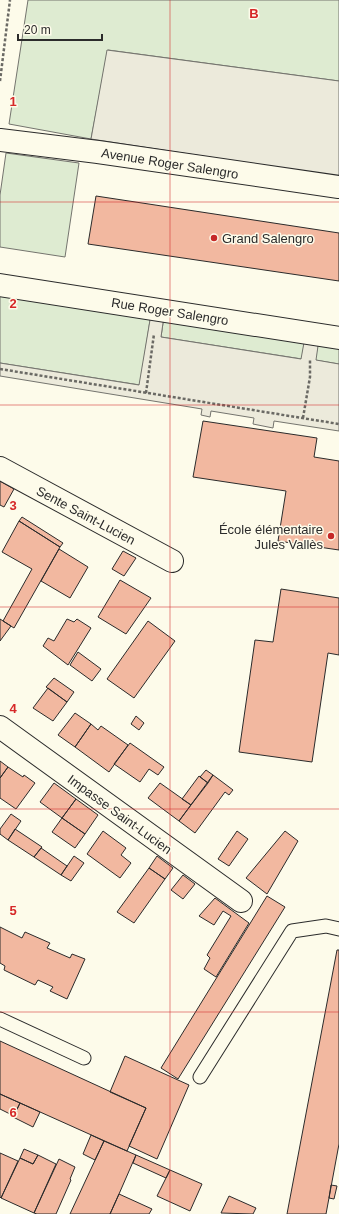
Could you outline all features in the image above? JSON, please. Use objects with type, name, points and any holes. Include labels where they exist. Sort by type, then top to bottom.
[{"type":"street","name":"Avenue Roger Salengro","points":[[0,140],[98,152],[339,187]]},
{"type":"street","name":"Rue Roger Salengro","points":[[0,285],[339,338]]},
{"type":"street","name":"Sente Saint-Lucien","points":[[0,468],[172,561]]},
{"type":"street","name":"Impasse Saint-Lucien","points":[[0,728],[241,902]]},
{"type":"lane","points":[[200,1077],[292,931],[326,926],[339,929]]},
{"type":"lane","points":[[0,1020],[84,1058]]},
{"type":"path","points":[[0,81],[10,0]]},
{"type":"path","points":[[146,393],[158,309]]},
{"type":"path","points":[[303,418],[310,377],[311,353],[314,334]]},
{"type":"path","points":[[0,369],[339,424]]},
{"type":"green space","points":[[28,0],[339,0],[339,81],[108,50],[91,139],[9,124]]},
{"type":"green space","points":[[6,153],[79,163],[65,257],[0,247],[0,195]]},
{"type":"green space","points":[[0,290],[151,314],[140,385],[0,363]]},
{"type":"green space","points":[[164,316],[305,337],[302,359],[161,337]]},
{"type":"green space","points":[[319,339],[339,342],[339,364],[315,360]]},
{"type":"shaded area","points":[[107,50],[339,81],[339,177],[91,139]]},
{"type":"shaded area","points":[[151,314],[164,316],[161,337],[301,359],[305,337],[319,339],[316,360],[339,364],[339,431],[274,421],[273,428],[253,424],[254,418],[211,411],[210,417],[201,415],[202,409],[0,376],[0,363],[139,385]]},
{"type":"building","name":"Grand Salengro","points":[[96,196],[339,233],[339,281],[88,244]]},
{"type":"building","points":[[203,421],[317,438],[314,457],[339,461],[339,550],[278,541],[286,491],[193,477]]},
{"type":"building","points":[[0,481],[14,489],[4,507],[0,505]]},
{"type":"building","points":[[22,517],[63,543],[60,547],[19,521]]},
{"type":"building","points":[[19,521],[60,547],[14,628],[3,621],[32,569],[2,552]]},
{"type":"building","points":[[59,549],[88,567],[70,598],[41,581]]},
{"type":"building","points":[[123,551],[136,558],[124,576],[112,569]]},
{"type":"building","points":[[120,580],[151,598],[126,634],[98,617]]},
{"type":"building","points":[[281,589],[339,598],[339,655],[328,653],[312,762],[239,752],[255,640],[273,642]]},
{"type":"building","points":[[0,619],[11,626],[0,641]]},
{"type":"building","points":[[67,619],[74,622],[77,619],[91,628],[68,665],[43,646],[48,638],[54,641]]},
{"type":"building","points":[[148,621],[175,641],[134,698],[107,679]]},
{"type":"building","points":[[78,652],[101,669],[92,681],[70,665]]},
{"type":"building","points":[[54,678],[74,692],[67,702],[46,687]]},
{"type":"building","points":[[48,688],[67,702],[53,721],[33,708]]},
{"type":"building","points":[[75,713],[91,724],[75,747],[58,735]]},
{"type":"building","points":[[136,716],[144,723],[139,730],[131,724]]},
{"type":"building","points":[[91,724],[98,730],[101,726],[128,745],[109,772],[75,747]]},
{"type":"building","points":[[130,743],[164,767],[158,775],[149,769],[140,782],[114,764]]},
{"type":"building","points":[[0,761],[8,767],[0,778]]},
{"type":"building","points":[[8,767],[23,777],[24,775],[35,783],[16,809],[0,798],[0,778]]},
{"type":"building","points":[[206,770],[213,775],[208,783],[200,777]]},
{"type":"building","points":[[213,775],[233,790],[229,795],[225,792],[195,833],[179,821]]},
{"type":"building","points":[[199,776],[208,783],[191,805],[182,799]]},
{"type":"building","points":[[54,783],[76,799],[62,818],[40,802]]},
{"type":"building","points":[[160,783],[191,805],[179,821],[148,798]]},
{"type":"building","points":[[76,799],[98,815],[85,834],[62,818]]},
{"type":"building","points":[[11,814],[21,821],[8,840],[0,834],[0,829]]},
{"type":"building","points":[[62,818],[85,834],[75,848],[52,832]]},
{"type":"building","points":[[15,829],[42,847],[34,857],[8,840]]},
{"type":"building","points":[[103,831],[126,848],[121,855],[131,863],[120,878],[87,854]]},
{"type":"building","points":[[237,831],[248,839],[229,866],[218,859]]},
{"type":"building","points":[[285,831],[298,841],[267,894],[246,878]]},
{"type":"building","points":[[41,848],[67,866],[61,875],[34,857]]},
{"type":"building","points":[[74,856],[84,863],[71,881],[61,875]]},
{"type":"building","points":[[157,856],[173,868],[165,879],[149,868]]},
{"type":"building","points":[[149,868],[165,879],[134,923],[117,912]]},
{"type":"building","points":[[183,875],[195,884],[183,899],[171,890]]},
{"type":"building","points":[[267,896],[285,907],[178,1079],[161,1068]]},
{"type":"building","points":[[215,898],[249,923],[216,977],[204,969],[210,958],[207,955],[231,916],[223,911],[214,925],[199,916]]},
{"type":"building","points":[[0,927],[22,938],[25,932],[50,943],[47,948],[70,958],[72,954],[85,959],[67,999],[50,991],[53,987],[38,980],[35,985],[4,970],[5,966],[0,963]]},
{"type":"building","points":[[337,950],[339,950],[339,1144],[326,1214],[287,1214]]},
{"type":"building","points":[[0,1041],[146,1108],[127,1151],[0,1094]]},
{"type":"building","points":[[125,1056],[189,1085],[157,1159],[129,1146],[146,1108],[110,1092]]},
{"type":"building","points":[[0,1094],[20,1103],[14,1116],[0,1109]]},
{"type":"building","points":[[20,1103],[40,1112],[33,1127],[13,1117]]},
{"type":"building","points":[[91,1135],[104,1141],[95,1160],[83,1154]]},
{"type":"building","points":[[104,1141],[136,1155],[110,1214],[70,1214]]},
{"type":"building","points":[[24,1149],[38,1155],[33,1164],[20,1158]]},
{"type":"building","points":[[0,1153],[18,1161],[1,1198],[0,1197]]},
{"type":"building","points":[[38,1155],[56,1164],[34,1213],[1,1198],[20,1158],[33,1164]]},
{"type":"building","points":[[136,1155],[170,1170],[166,1178],[133,1163]]},
{"type":"building","points":[[59,1159],[75,1167],[56,1214],[34,1213]]},
{"type":"building","points":[[170,1170],[202,1184],[190,1211],[157,1196]]},
{"type":"building","points":[[331,1185],[337,1186],[334,1199],[329,1198]]},
{"type":"building","points":[[119,1194],[152,1209],[149,1214],[110,1214]]},
{"type":"building","points":[[229,1196],[256,1208],[253,1214],[221,1213]]},
{"type":"place","name":"Grand Salengro","points":[[214,238]]},
{"type":"place","name":"École élémentaire Jules Vallès","points":[[331,536]]}]
